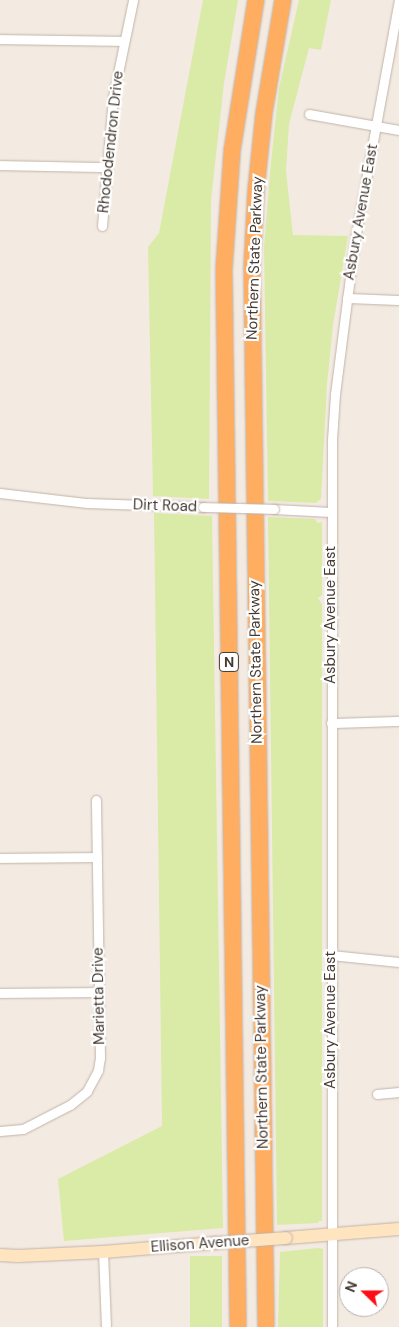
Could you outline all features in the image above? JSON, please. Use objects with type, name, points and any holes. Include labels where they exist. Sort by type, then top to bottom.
[{"type":"highway","name":"Northern State Parkway","points":[[238,1327],[224,269],[235,121],[256,0]]},
{"type":"highway","name":"Northern State Parkway","points":[[266,1327],[252,266],[256,190],[264,113],[283,0]]},
{"type":"street","name":"Rhododendron Drive","points":[[102,226],[113,97],[133,0]]},
{"type":"street","name":"Asbury Avenue East","points":[[332,1327],[330,512],[335,394],[347,298],[399,0]]},
{"type":"street","points":[[0,39],[124,41]]},
{"type":"street","points":[[309,114],[399,130]]},
{"type":"street","points":[[0,165],[107,167]]},
{"type":"street","points":[[347,298],[399,300]]},
{"type":"street","name":"Dirt Road","points":[[0,493],[87,503],[330,512]]},
{"type":"street","points":[[331,723],[399,721]]},
{"type":"street","name":"Marietta Drive","points":[[0,1131],[23,1129],[70,1105],[87,1092],[96,1076],[100,1058],[96,800]]},
{"type":"street","points":[[0,858],[97,857]]},
{"type":"street","points":[[332,955],[399,962]]},
{"type":"street","points":[[0,993],[99,992]]},
{"type":"street","points":[[377,1094],[399,1092]]},
{"type":"street","name":"Ellison Avenue","points":[[0,1255],[18,1256],[103,1252],[399,1230]]},
{"type":"street","points":[[103,1252],[106,1327]]},
{"type":"green space","points":[[203,0],[238,0],[224,83],[211,200],[209,499],[153,496],[148,247],[159,233]]},
{"type":"green space","points":[[299,0],[331,0],[321,50],[309,48],[289,124],[286,171],[293,235],[348,236],[333,325],[327,384],[321,499],[316,503],[268,501],[264,248],[279,88]]},
{"type":"green space","points":[[154,513],[212,516],[223,1228],[64,1241],[58,1179],[162,1126]]},
{"type":"green space","points":[[268,517],[315,519],[318,523],[322,522],[322,595],[318,598],[322,604],[322,1221],[318,1223],[277,1225]]},
{"type":"green space","points":[[323,1249],[323,1327],[278,1327],[280,1252]]},
{"type":"green space","points":[[190,1256],[222,1256],[222,1327],[190,1327]]}]
